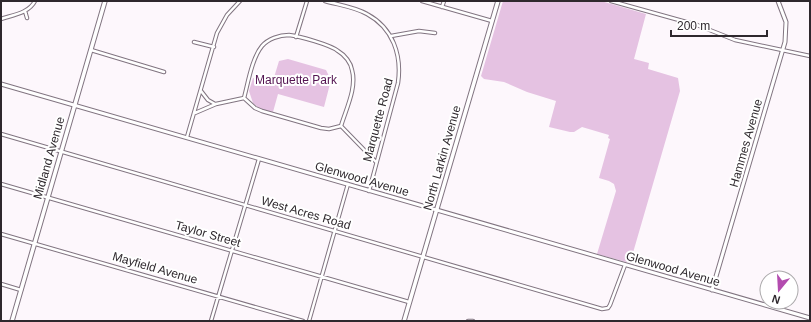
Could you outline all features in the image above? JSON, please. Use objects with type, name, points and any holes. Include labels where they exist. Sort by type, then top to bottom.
[{"type":"main road","name":"Midland Avenue","points":[[12,321],[105,1]]},
{"type":"main road","name":"North Larkin Avenue","points":[[404,321],[498,1]]},
{"type":"street","points":[[1,19],[25,11],[32,6],[35,1]]},
{"type":"street","points":[[187,138],[221,23],[240,1]]},
{"type":"street","points":[[296,37],[307,1]]},
{"type":"street","name":"Marquette Road","points":[[325,1],[367,14],[383,26],[391,36],[398,51],[400,72],[398,83],[369,191]]},
{"type":"street","points":[[422,1],[492,21]]},
{"type":"street","points":[[442,7],[444,1]]},
{"type":"street","points":[[611,1],[697,25],[735,40],[810,56]]},
{"type":"street","name":"Hammes Avenue","points":[[712,290],[786,34],[786,22],[778,1]]},
{"type":"street","points":[[25,11],[27,18]]},
{"type":"street","points":[[391,36],[419,31],[435,33]]},
{"type":"street","points":[[244,98],[254,60],[262,46],[274,38],[288,35],[296,37],[338,50],[349,62],[353,73],[353,88],[341,126]]},
{"type":"street","points":[[194,42],[214,47]]},
{"type":"street","points":[[90,50],[164,72]]},
{"type":"street","name":"Glenwood Avenue","points":[[1,84],[810,318]]},
{"type":"street","points":[[201,91],[208,100],[216,104]]},
{"type":"street","points":[[194,113],[216,104],[244,98]]},
{"type":"street","points":[[244,98],[255,108],[269,113],[322,128],[328,129],[341,126]]},
{"type":"street","points":[[341,126],[376,162]]},
{"type":"street","name":"West Acres Road","points":[[1,134],[606,310],[610,305],[625,265]]},
{"type":"street","points":[[211,321],[259,159]]},
{"type":"street","name":"Taylor Street","points":[[1,184],[410,302]]},
{"type":"street","points":[[309,321],[348,184]]},
{"type":"street","name":"Mayfield Avenue","points":[[1,234],[303,321]]},
{"type":"street","points":[[1,284],[21,290]]},
{"type":"street","points":[[468,321],[474,321]]},
{"type":"green space","points":[[503,1],[601,1],[646,14],[634,59],[649,63],[648,69],[678,78],[680,91],[630,263],[597,254],[616,191],[614,184],[599,178],[610,139],[608,138],[609,135],[582,127],[574,132],[570,132],[549,127],[556,101],[527,92],[504,82],[484,79],[481,76]]},
{"type":"green space","name":"Marquette Park","points":[[288,59],[326,70],[331,80],[324,107],[278,94],[273,112],[260,109],[253,103],[249,91],[253,78],[272,84],[279,61]]}]
